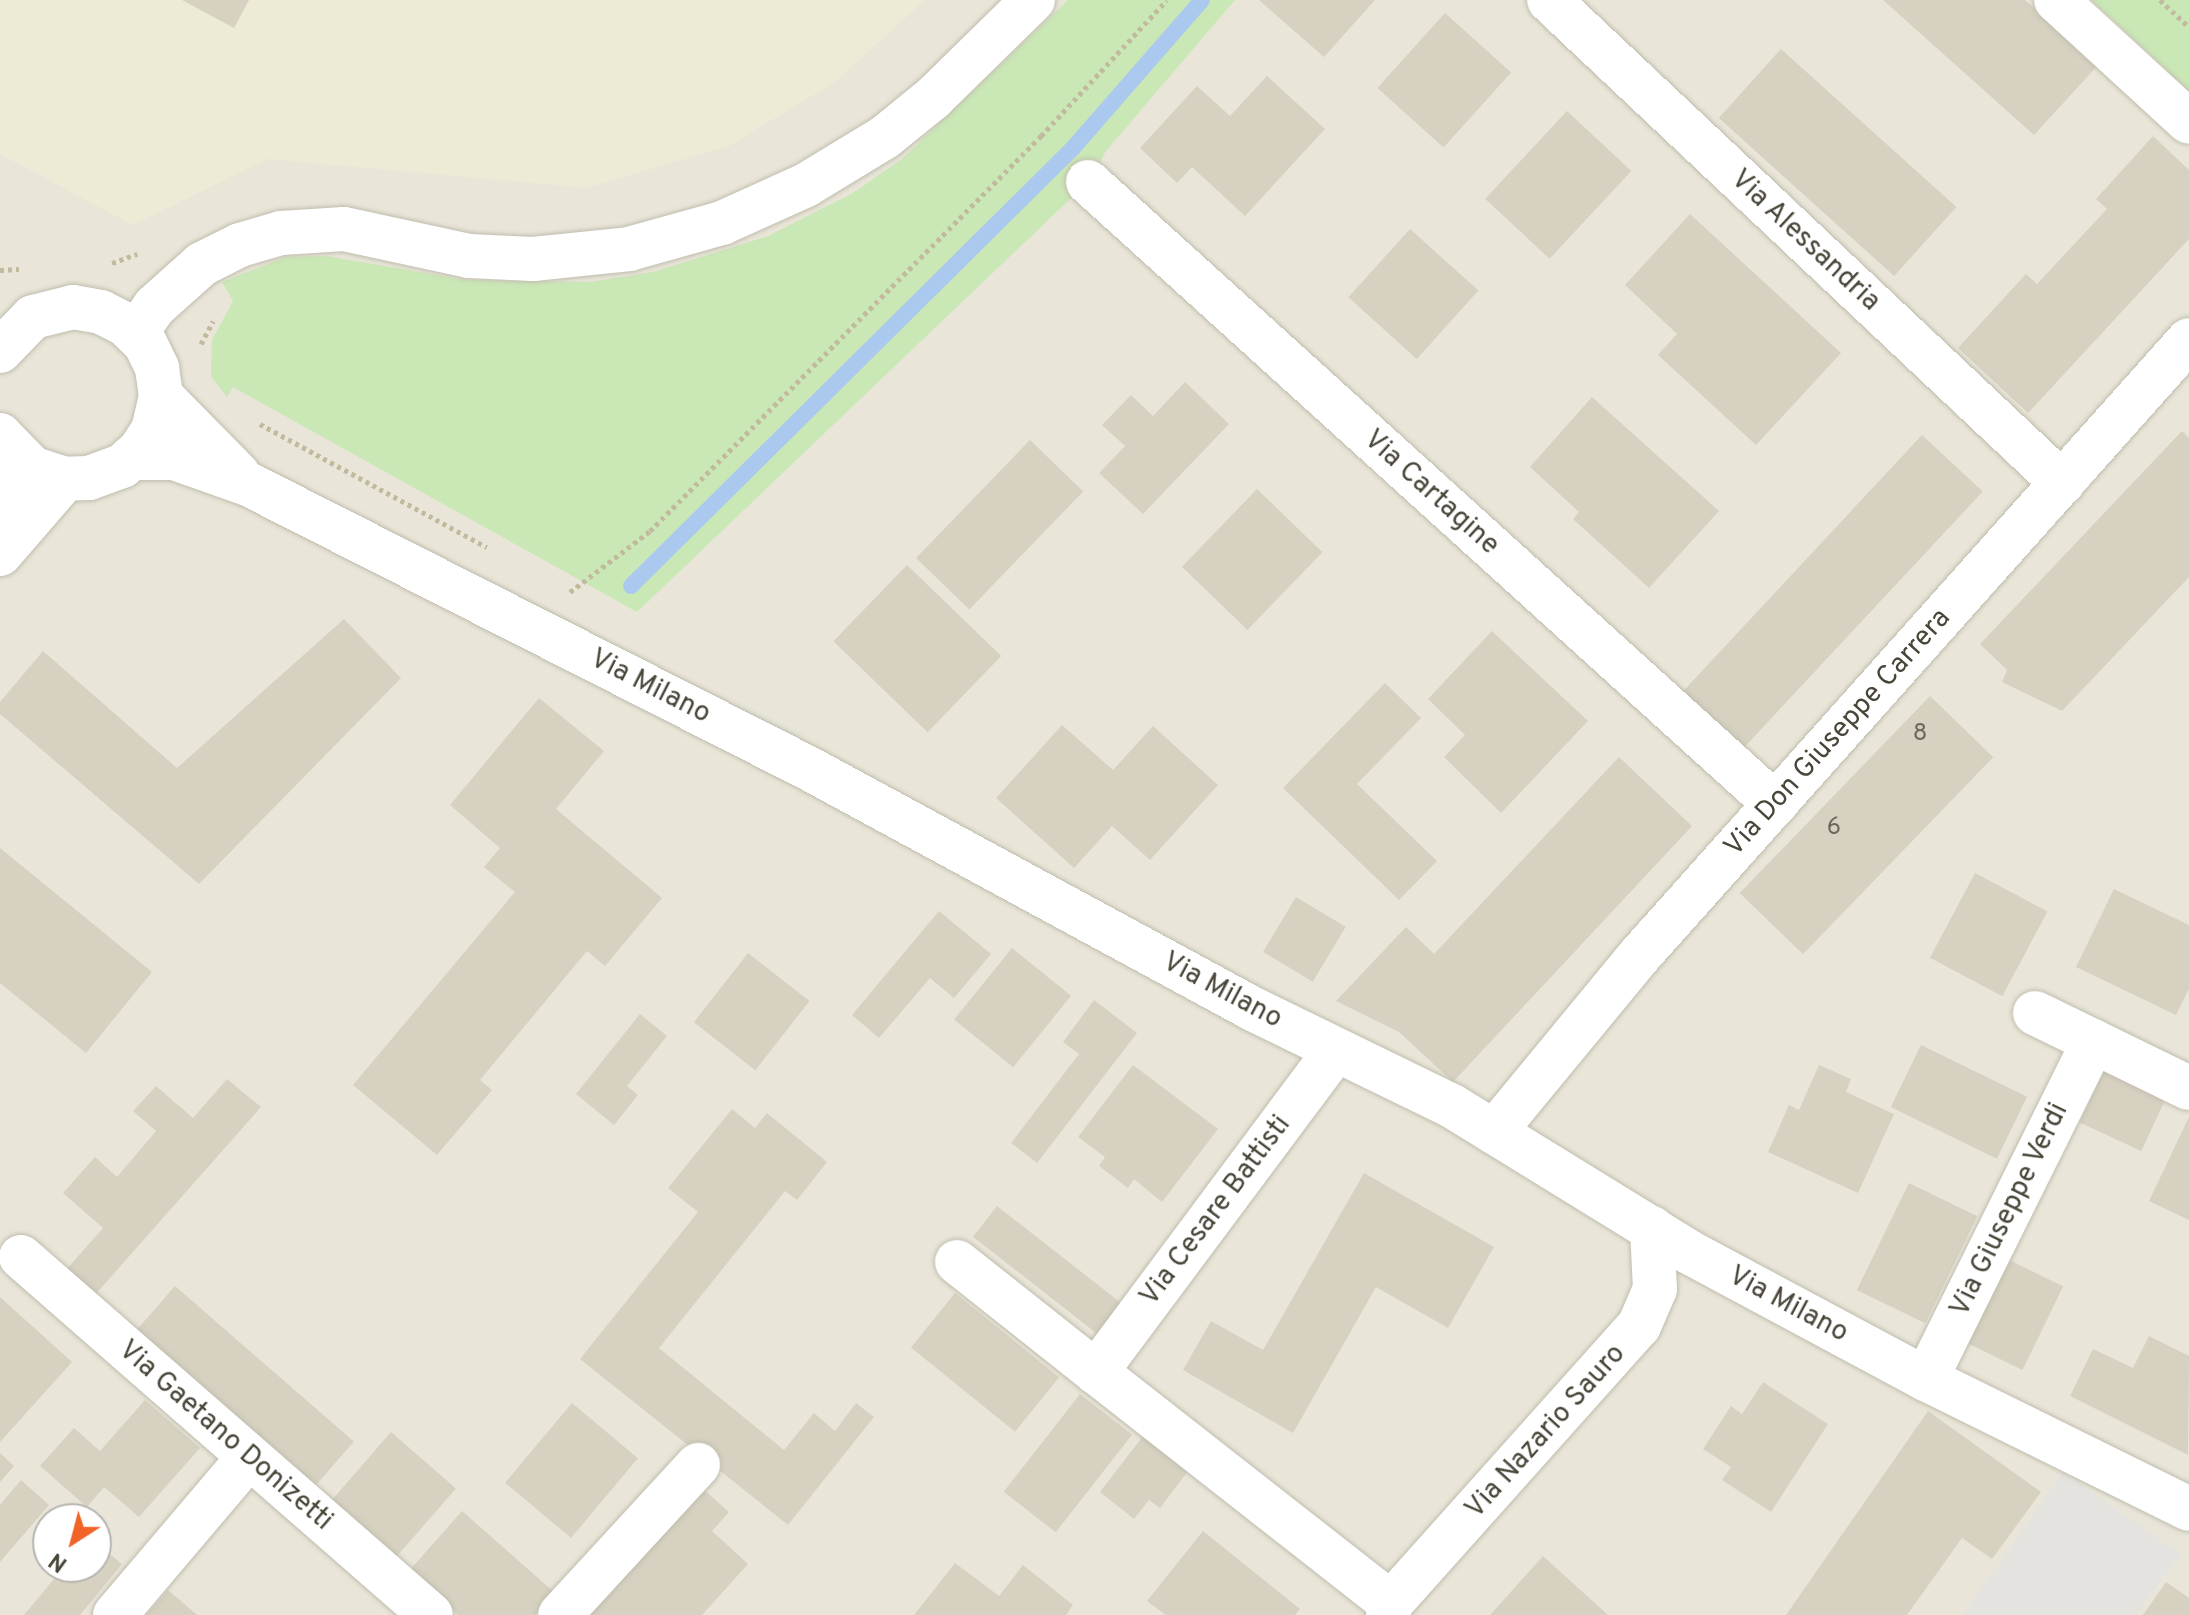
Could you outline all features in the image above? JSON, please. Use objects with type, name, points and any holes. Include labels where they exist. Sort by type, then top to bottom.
[{"type":"street","points":[[136,333],[186,277],[240,245],[301,229],[344,229],[469,256],[533,259],[597,254],[691,234],[779,200],[885,137],[1033,0]]},
{"type":"street","name":"Via Alessandria","points":[[1549,0],[2062,483]]},
{"type":"street","points":[[2056,0],[2189,122]]},
{"type":"street","name":"Via Cartagine","points":[[1088,182],[1775,804]]},
{"type":"street","points":[[0,351],[17,316],[59,308],[87,308],[114,317],[136,333],[157,368],[161,396],[153,430],[131,458],[101,475],[65,479],[32,468],[3,440]]},
{"type":"street","name":"Via Don Giuseppe Carrera","points":[[1494,1132],[1775,804],[2187,345]]},
{"type":"street","name":"Via Milano","points":[[161,396],[248,484]]},
{"type":"street","points":[[0,514],[10,473],[3,440]]},
{"type":"street","name":"Via Milano","points":[[131,458],[174,458],[248,484],[810,769],[1336,1050],[1452,1106],[1652,1228],[1926,1379],[2189,1509]]},
{"type":"street","points":[[0,554],[65,479]]},
{"type":"street","points":[[2035,1013],[2189,1088]]},
{"type":"street","name":"Via Giuseppe Verdi","points":[[1926,1379],[2094,1041]]},
{"type":"street","name":"Via Cesare Battisti","points":[[1096,1372],[1336,1050]]},
{"type":"street","name":"Via Nazario Sauro","points":[[1390,1609],[1639,1326],[1655,1289],[1652,1228]]},
{"type":"street","name":"Via Gaetano Donizetti","points":[[21,1257],[431,1615]]},
{"type":"street","points":[[957,1262],[1390,1609]]},
{"type":"street","points":[[115,1615],[249,1457]]},
{"type":"street","points":[[560,1615],[698,1465]]},
{"type":"path","points":[[558,585],[572,593],[650,531],[1041,136],[1167,0]]},
{"type":"path","points":[[2160,0],[2189,27]]},
{"type":"path","points":[[101,266],[148,250],[223,302],[199,356]]},
{"type":"path","points":[[0,270],[29,269]]},
{"type":"path","points":[[249,418],[502,555]]},
{"type":"shaded area","points":[[0,0],[2056,0],[2189,122],[2189,1615],[0,1615]]},
{"type":"shaded area","points":[[0,0],[925,0],[835,82],[729,146],[586,188],[267,159],[133,225],[0,154]]},
{"type":"shaded area","points":[[2063,1472],[2180,1554],[2137,1615],[1963,1615]]},
{"type":"green space","points":[[1068,0],[1235,0],[1106,151],[1088,182],[637,612],[233,387],[227,397],[211,376],[212,340],[233,301],[222,282],[286,257],[326,256],[466,280],[590,282],[653,272],[768,236],[853,193],[902,159]]},
{"type":"green space","points":[[2091,0],[2189,0],[2189,91]]},
{"type":"building","points":[[182,0],[249,0],[234,28]]},
{"type":"building","points":[[1259,0],[1375,0],[1324,57]]},
{"type":"building","points":[[1883,0],[2025,0],[2098,65],[2034,135]]},
{"type":"building","points":[[1445,13],[1511,73],[1444,148],[1377,88]]},
{"type":"building","points":[[1781,49],[1956,207],[1894,276],[1719,118]]},
{"type":"building","points":[[1267,76],[1325,129],[1245,216],[1192,167],[1177,183],[1140,148],[1197,86],[1230,116]]},
{"type":"building","points":[[1567,111],[1631,171],[1550,259],[1485,199]]},
{"type":"building","points":[[2153,136],[2189,170],[2189,239],[2028,413],[1958,348],[2026,274],[2037,284],[2107,209],[2096,199]]},
{"type":"building","points":[[1690,214],[1841,353],[1756,445],[1658,355],[1677,334],[1625,285]]},
{"type":"building","points":[[1410,229],[1478,291],[1417,359],[1348,297]]},
{"type":"building","points":[[1185,382],[1229,424],[1143,514],[1099,473],[1125,446],[1102,425],[1131,395],[1153,416]]},
{"type":"building","points":[[1592,397],[1719,511],[1649,588],[1573,519],[1579,512],[1530,467]]},
{"type":"building","points":[[2182,431],[2189,438],[2189,577],[2062,711],[2002,682],[2007,670],[1980,644]]},
{"type":"building","points":[[1922,435],[1983,492],[1743,749],[1682,692]]},
{"type":"building","points":[[1030,440],[1083,491],[969,609],[916,558]]},
{"type":"building","points":[[1257,489],[1322,552],[1247,630],[1182,567]]},
{"type":"building","points":[[907,565],[1001,656],[928,732],[833,641]]},
{"type":"building","points":[[344,619],[401,678],[199,884],[0,714],[0,702],[43,651],[177,768]]},
{"type":"building","points":[[1492,631],[1588,721],[1501,813],[1444,757],[1465,735],[1428,699]]},
{"type":"building","points":[[1385,683],[1421,718],[1357,784],[1437,861],[1399,900],[1283,788]]},
{"type":"building","points":[[1930,696],[1993,757],[1803,954],[1740,893]]},
{"type":"building","points":[[539,698],[604,751],[556,809],[662,898],[605,966],[587,951],[480,1080],[492,1090],[437,1155],[353,1085],[515,892],[484,867],[500,848],[450,805]]},
{"type":"building","points":[[1062,725],[1113,770],[1153,726],[1218,785],[1150,860],[1112,826],[1074,868],[996,798]]},
{"type":"building","points":[[1619,757],[1692,826],[1453,1082],[1399,1032],[1336,1001],[1406,927],[1434,954]]},
{"type":"building","points":[[0,848],[152,972],[86,1053],[0,983]]},
{"type":"building","points":[[1975,873],[2047,911],[2002,996],[1930,958]]},
{"type":"building","points":[[2114,889],[2189,925],[2189,989],[2176,1015],[2076,967]]},
{"type":"building","points":[[1296,897],[1346,927],[1313,982],[1263,952]]},
{"type":"building","points":[[939,911],[991,954],[954,998],[930,978],[879,1038],[852,1015]]},
{"type":"building","points":[[1012,948],[1071,996],[1013,1067],[954,1019]]},
{"type":"building","points":[[748,953],[809,1001],[755,1070],[694,1022]]},
{"type":"building","points":[[1094,1000],[1137,1033],[1037,1163],[1011,1143],[1079,1054],[1063,1042]]},
{"type":"building","points":[[640,1014],[667,1036],[627,1086],[638,1095],[614,1125],[576,1094]]},
{"type":"building","points":[[1921,1045],[2027,1097],[1997,1159],[1891,1107]]},
{"type":"building","points":[[1133,1065],[1218,1129],[1162,1202],[1134,1179],[1128,1188],[1099,1166],[1105,1157],[1078,1137]]},
{"type":"building","points":[[1819,1065],[1851,1079],[1846,1092],[1894,1114],[1858,1193],[1768,1152],[1789,1105],[1799,1110]]},
{"type":"building","points":[[2105,1068],[2167,1097],[2141,1151],[2080,1122]]},
{"type":"building","points":[[227,1079],[261,1107],[94,1296],[65,1271],[103,1228],[63,1193],[95,1157],[117,1177],[156,1131],[133,1111],[156,1086],[193,1118]]},
{"type":"building","points":[[732,1109],[755,1128],[767,1113],[827,1162],[797,1200],[785,1191],[659,1348],[784,1450],[814,1413],[835,1431],[856,1403],[874,1417],[788,1525],[580,1359],[698,1212],[668,1188]]},
{"type":"building","points":[[2189,1117],[2189,1220],[2149,1201]]},
{"type":"building","points":[[1364,1173],[1494,1247],[1448,1328],[1376,1287],[1293,1433],[1183,1370],[1211,1321],[1263,1350]]},
{"type":"building","points":[[1909,1183],[1977,1216],[1925,1323],[1857,1290]]},
{"type":"building","points":[[997,1206],[1121,1303],[1097,1333],[973,1237]]},
{"type":"building","points":[[2003,1257],[2063,1286],[2022,1370],[1962,1341]]},
{"type":"building","points":[[175,1286],[354,1441],[309,1493],[130,1337]]},
{"type":"building","points":[[955,1293],[1059,1377],[1015,1432],[911,1347]]},
{"type":"building","points":[[0,1297],[72,1362],[0,1442]]},
{"type":"building","points":[[2149,1336],[2189,1356],[2188,1455],[2070,1396],[2093,1349],[2133,1368]]},
{"type":"building","points":[[1763,1382],[1828,1424],[1771,1512],[1722,1480],[1731,1467],[1703,1449],[1731,1406],[1742,1414]]},
{"type":"building","points":[[1080,1394],[1132,1435],[1056,1532],[1004,1492]]},
{"type":"building","points":[[145,1400],[200,1448],[139,1517],[104,1487],[90,1503],[82,1503],[40,1466],[74,1428],[100,1451]]},
{"type":"building","points":[[572,1403],[638,1458],[571,1538],[505,1483]]},
{"type":"building","points":[[1928,1411],[2041,1492],[1992,1559],[1962,1538],[1907,1615],[1786,1615]]},
{"type":"building","points":[[1150,1427],[1195,1462],[1160,1508],[1149,1500],[1134,1519],[1100,1492]]},
{"type":"building","points":[[391,1432],[456,1488],[396,1557],[331,1501]]},
{"type":"building","points":[[0,1453],[14,1466],[0,1482]]},
{"type":"building","points":[[21,1480],[47,1503],[32,1503],[32,1525],[0,1562],[0,1505]]},
{"type":"building","points":[[702,1488],[729,1512],[712,1531],[748,1564],[702,1615],[588,1615]]},
{"type":"building","points":[[462,1511],[555,1593],[535,1615],[458,1615],[409,1571]]},
{"type":"building","points":[[1203,1531],[1300,1609],[1295,1615],[1166,1615],[1147,1601]]},
{"type":"building","points":[[112,1556],[122,1564],[112,1576]]},
{"type":"building","points":[[1543,1556],[1608,1615],[1490,1615]]},
{"type":"building","points":[[955,1563],[999,1596],[1023,1565],[1073,1605],[1066,1615],[914,1615]]},
{"type":"building","points":[[2166,1582],[2189,1598],[2189,1615],[2143,1615]]},
{"type":"building","points":[[51,1583],[106,1583],[80,1615],[24,1615]]},
{"type":"building","points":[[168,1590],[197,1615],[146,1615]]},
{"type":"waterway","points":[[631,586],[1073,148],[1202,0]]}]
